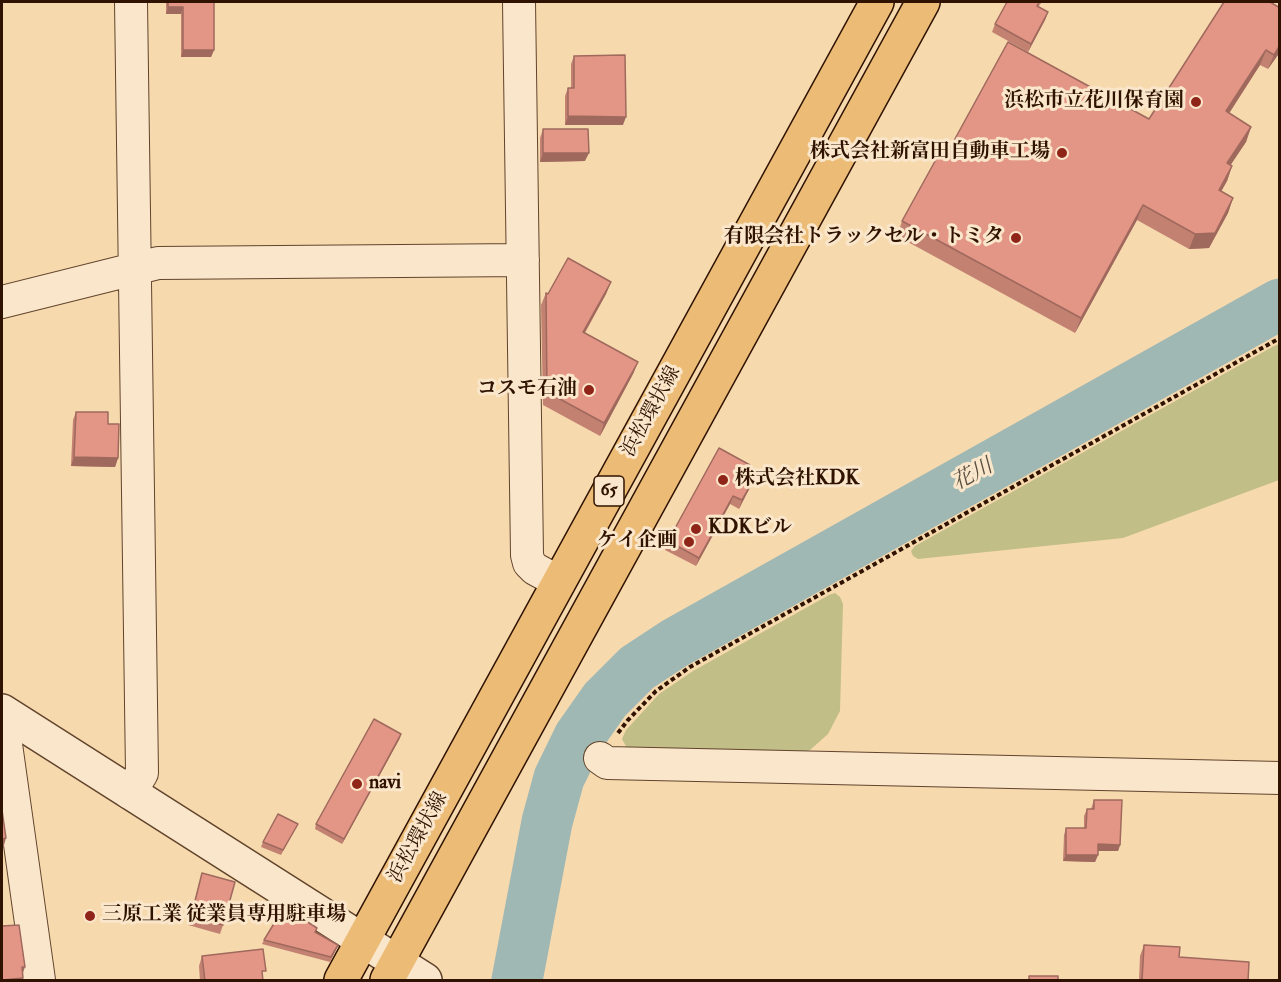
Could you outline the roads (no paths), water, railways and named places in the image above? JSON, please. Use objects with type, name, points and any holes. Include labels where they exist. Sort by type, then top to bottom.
[{"type":"main road","name":"浜松環状線","points":[[341,981],[877,2]]},
{"type":"main road","name":"浜松環状線","points":[[392,972],[923,2]]},
{"type":"street","points":[[130,793],[142,773],[131,2]]},
{"type":"street","points":[[519,2],[527,555],[529,563],[535,569],[559,582]]},
{"type":"street","points":[[2,302],[158,263],[523,260]]},
{"type":"street","points":[[39,981],[4,730],[7,715],[363,941],[392,972],[425,981]]},
{"type":"street","points":[[600,758],[607,763],[1280,778]]},
{"type":"waterway","name":"花川","points":[[517,980],[547,822],[559,778],[579,737],[605,700],[637,668],[675,643],[1280,304]]},
{"type":"place","name":"浜松市立花川保育園","points":[[1196,102]]},
{"type":"place","name":"株式会社新富田自動車工場","points":[[1062,153]]},
{"type":"place","name":"有限会社トラックセル・トミタ","points":[[1016,238]]},
{"type":"place","name":"コスモ石油","points":[[589,390]]},
{"type":"place","name":"株式会社KDK","points":[[723,480]]},
{"type":"place","name":"KDKビル","points":[[696,529]]},
{"type":"place","name":"ケイ企画","points":[[689,542]]},
{"type":"place","name":"navi","points":[[357,784]]},
{"type":"place","name":"三原工業 従業員専用駐車場","points":[[90,916]]}]
